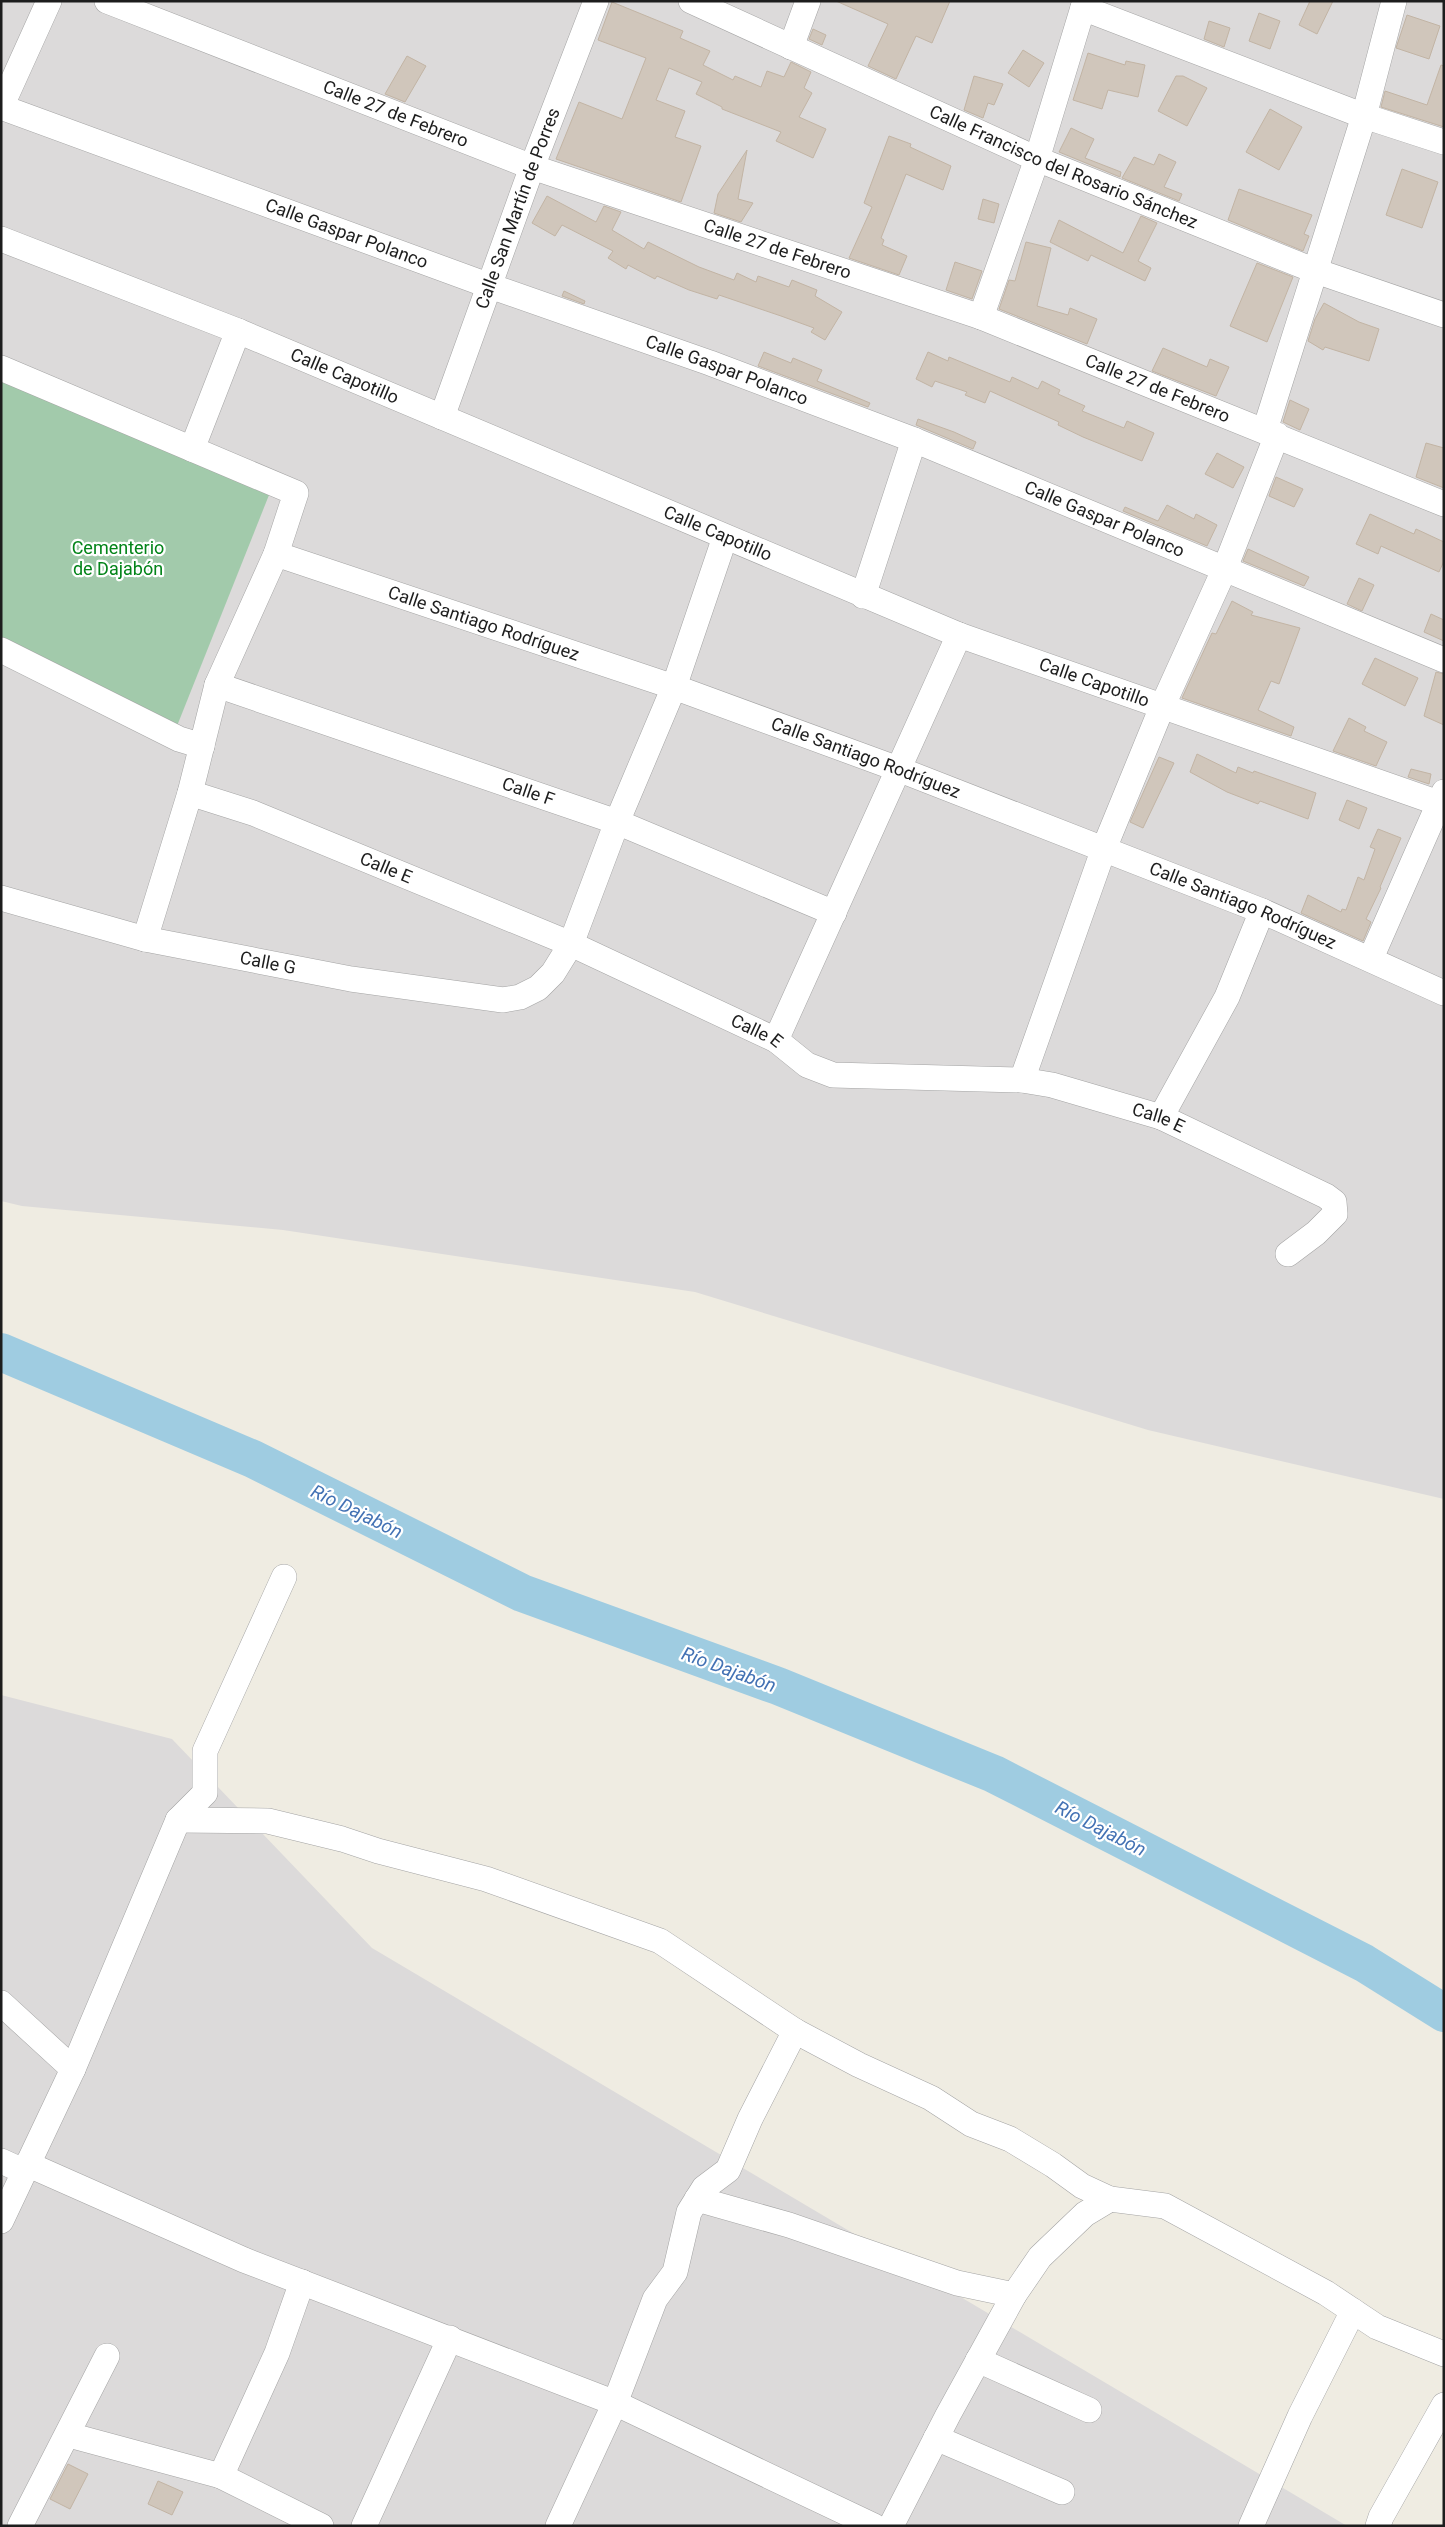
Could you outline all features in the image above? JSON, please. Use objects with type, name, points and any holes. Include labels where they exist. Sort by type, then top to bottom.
[{"type":"street","points":[[1,107],[49,1]]},
{"type":"street","name":"Calle 27 de Febrero","points":[[107,1],[532,167],[981,317],[1271,432],[1444,504]]},
{"type":"street","name":"Calle San Martín de Porres","points":[[442,417],[532,167],[596,1]]},
{"type":"street","name":"Calle Francisco del Rosario Sánchez","points":[[691,1],[1037,159],[1313,270],[1444,315]]},
{"type":"street","points":[[790,47],[808,1]]},
{"type":"street","points":[[1022,1080],[1104,851],[1162,707],[1225,568],[1271,432],[1313,270],[1364,116],[1394,1]]},
{"type":"street","points":[[981,317],[1037,159],[1084,4],[1364,116],[1444,142]]},
{"type":"street","name":"Calle Gaspar Polanco","points":[[1,107],[490,286],[710,363],[914,440],[1444,660]]},
{"type":"street","name":"Calle Capotillo","points":[[1,239],[238,331],[959,635],[1162,707],[1442,800]]},
{"type":"street","points":[[192,449],[238,331]]},
{"type":"street","points":[[1,368],[296,493],[276,554],[217,685],[190,793],[146,939]]},
{"type":"street","points":[[863,596],[914,440]]},
{"type":"street","points":[[572,944],[617,822],[674,687],[725,537]]},
{"type":"street","name":"Calle Santiago Rodríguez","points":[[276,554],[674,687],[898,769],[1262,912],[1371,958],[1444,993]]},
{"type":"street","points":[[776,1040],[959,635]]},
{"type":"street","points":[[1,650],[179,739],[202,746]]},
{"type":"street","name":"Calle F","points":[[217,685],[617,822],[834,913]]},
{"type":"street","name":"Calle E","points":[[190,793],[253,813],[572,944],[776,1040],[807,1065],[833,1075],[1022,1080],[1052,1085],[1161,1117],[1326,1196],[1334,1202],[1335,1214],[1316,1233],[1288,1254]]},
{"type":"street","points":[[1371,958],[1442,800]]},
{"type":"street","name":"Calle G","points":[[1,898],[146,939],[351,979],[503,1000],[520,997],[538,988],[553,973],[572,944]]},
{"type":"street","points":[[1161,1117],[1227,997],[1262,912]]},
{"type":"street","points":[[1,2222],[17,2165],[72,2069],[178,1820],[205,1793],[205,1751],[284,1577]]},
{"type":"street","points":[[178,1820],[268,1821],[342,1839],[378,1852],[486,1879],[660,1941],[795,2031],[859,2065],[931,2098],[971,2124],[1010,2139],[1053,2165],[1082,2186],[1110,2199],[1165,2206],[1326,2293],[1377,2327],[1444,2354]]},
{"type":"street","points":[[1,2003],[72,2069]]},
{"type":"street","points":[[558,2526],[615,2403],[655,2299],[675,2272],[689,2212],[704,2188],[728,2170],[750,2119],[795,2031]]},
{"type":"street","points":[[17,2165],[244,2260],[615,2403],[874,2526]]},
{"type":"street","points":[[697,2199],[789,2225],[957,2283],[1014,2295]]},
{"type":"street","points":[[891,2526],[936,2438],[1014,2295],[1040,2257],[1063,2233],[1085,2214],[1110,2199]]},
{"type":"street","points":[[221,2476],[276,2353],[302,2282]]},
{"type":"street","points":[[1250,2526],[1300,2416],[1353,2311]]},
{"type":"street","points":[[364,2526],[450,2338]]},
{"type":"street","points":[[20,2526],[69,2435],[107,2356]]},
{"type":"street","points":[[978,2360],[1089,2410]]},
{"type":"street","points":[[1378,2526],[1444,2405]]},
{"type":"street","points":[[69,2435],[221,2476],[321,2526]]},
{"type":"street","points":[[936,2438],[1062,2492]]},
{"type":"shaded area","points":[[1,1],[1444,1],[1444,1499],[1148,1430],[695,1292],[283,1230],[22,1206],[1,1201]]},
{"type":"shaded area","points":[[1,1695],[172,1739],[372,1948],[1347,2526],[1,2526]]},
{"type":"green space","name":"Cementerio de Dajabón","points":[[1,380],[269,495],[173,736],[1,651]]},
{"type":"building","points":[[836,1],[950,1],[932,43],[916,36],[896,79],[868,66],[888,24]]},
{"type":"building","points":[[1310,1],[1333,1],[1317,34],[1299,25]]},
{"type":"building","points":[[612,2],[683,31],[680,38],[710,51],[703,65],[733,80],[735,76],[761,87],[767,71],[784,77],[791,62],[811,72],[804,88],[812,93],[799,117],[826,129],[813,158],[776,141],[781,132],[722,109],[722,107],[696,94],[702,82],[669,68],[656,100],[685,111],[675,137],[701,146],[681,202],[556,159],[579,102],[622,119],[646,58],[598,40]]},
{"type":"building","points":[[1259,13],[1280,21],[1270,49],[1249,41]]},
{"type":"building","points":[[1407,15],[1440,26],[1429,59],[1396,48]]},
{"type":"building","points":[[1209,21],[1230,28],[1224,47],[1204,39]]},
{"type":"building","points":[[813,29],[826,35],[822,45],[809,39]]},
{"type":"building","points":[[1023,50],[1044,63],[1029,87],[1008,73]]},
{"type":"building","points":[[1088,53],[1125,65],[1126,61],[1145,65],[1138,97],[1108,90],[1102,109],[1073,100]]},
{"type":"building","points":[[407,56],[426,66],[405,102],[385,94]]},
{"type":"building","points":[[1441,65],[1444,66],[1444,127],[1381,107],[1385,91],[1427,105]]},
{"type":"building","points":[[974,76],[1003,84],[994,105],[988,103],[983,118],[964,110]]},
{"type":"building","points":[[1176,76],[1183,76],[1207,88],[1187,126],[1158,111]]},
{"type":"building","points":[[1270,109],[1302,127],[1279,170],[1246,152]]},
{"type":"building","points":[[1071,128],[1094,139],[1085,158],[1121,172],[1120,177],[1059,152]]},
{"type":"building","points":[[889,136],[911,144],[910,147],[951,166],[943,190],[906,174],[881,238],[884,240],[882,245],[907,256],[899,275],[849,258],[872,207],[864,203]]},
{"type":"building","points":[[747,150],[738,199],[753,203],[741,222],[714,213],[718,194]]},
{"type":"building","points":[[1159,154],[1176,162],[1164,187],[1182,194],[1179,201],[1122,178],[1134,157],[1154,165]]},
{"type":"building","points":[[1402,169],[1438,182],[1422,228],[1386,215]]},
{"type":"building","points":[[1239,189],[1312,215],[1304,234],[1309,236],[1303,251],[1228,220]]},
{"type":"building","points":[[547,196],[596,222],[604,206],[621,212],[612,230],[644,249],[648,242],[699,267],[734,280],[737,273],[756,282],[758,276],[789,287],[792,280],[817,290],[815,296],[842,312],[825,340],[811,332],[814,328],[781,316],[719,295],[717,299],[689,290],[657,276],[655,279],[628,265],[626,269],[608,258],[613,251],[562,225],[555,236],[532,223]]},
{"type":"building","points":[[983,199],[999,204],[994,223],[978,219]]},
{"type":"building","points":[[1141,216],[1157,223],[1138,261],[1151,268],[1145,281],[1091,255],[1088,261],[1050,242],[1059,220],[1123,253]]},
{"type":"building","points":[[1026,242],[1051,248],[1037,306],[1068,315],[1070,308],[1097,319],[1087,344],[999,309],[1009,280],[1015,281]]},
{"type":"building","points":[[955,262],[982,271],[972,299],[946,290]]},
{"type":"building","points":[[1257,263],[1293,277],[1267,342],[1230,326]]},
{"type":"building","points":[[564,291],[585,301],[584,304],[562,296]]},
{"type":"building","points":[[1324,303],[1359,322],[1379,329],[1369,361],[1325,347],[1323,350],[1308,341],[1315,319]]},
{"type":"building","points":[[1163,348],[1207,367],[1210,359],[1229,367],[1216,396],[1152,371]]},
{"type":"building","points":[[764,352],[791,363],[793,358],[822,370],[817,381],[870,403],[868,407],[758,366]]},
{"type":"building","points":[[928,352],[948,361],[949,357],[1010,382],[1012,377],[1038,389],[1042,381],[1060,390],[1058,394],[1085,406],[1082,411],[1124,428],[1127,421],[1154,433],[1142,461],[1083,437],[1058,425],[1059,422],[990,391],[985,403],[965,395],[967,392],[935,381],[932,387],[916,379]]},
{"type":"building","points":[[1290,400],[1309,409],[1300,430],[1283,422]]},
{"type":"building","points":[[918,419],[976,442],[973,449],[916,425]]},
{"type":"building","points":[[1426,443],[1444,448],[1444,488],[1416,477]]},
{"type":"building","points":[[1217,453],[1244,467],[1233,488],[1205,474]]},
{"type":"building","points":[[1276,477],[1303,489],[1294,507],[1269,496]]},
{"type":"building","points":[[1167,505],[1194,519],[1196,514],[1217,525],[1207,546],[1123,511],[1125,507],[1158,521]]},
{"type":"building","points":[[1370,514],[1414,534],[1416,529],[1444,542],[1444,561],[1439,572],[1381,546],[1378,554],[1356,544]]},
{"type":"building","points":[[1248,549],[1309,577],[1304,586],[1243,561]]},
{"type":"building","points":[[1359,578],[1374,585],[1362,611],[1347,604]]},
{"type":"building","points":[[1232,601],[1253,612],[1251,615],[1300,628],[1279,684],[1271,681],[1258,710],[1294,727],[1291,736],[1182,698],[1212,633],[1216,634]]},
{"type":"building","points":[[1431,614],[1444,620],[1444,641],[1424,632]]},
{"type":"building","points":[[1375,658],[1418,678],[1405,706],[1362,684]]},
{"type":"building","points":[[1436,672],[1444,674],[1444,725],[1424,716]]},
{"type":"building","points":[[1349,718],[1366,727],[1364,731],[1387,742],[1376,766],[1333,751]]},
{"type":"building","points":[[1197,754],[1236,773],[1238,767],[1253,773],[1254,771],[1316,793],[1308,819],[1260,801],[1258,804],[1227,792],[1190,772]]},
{"type":"building","points":[[1159,757],[1174,763],[1143,828],[1130,822]]},
{"type":"building","points":[[1411,769],[1431,774],[1429,784],[1408,777]]},
{"type":"building","points":[[1347,800],[1367,808],[1359,829],[1339,820]]},
{"type":"building","points":[[1378,829],[1401,838],[1366,919],[1371,922],[1363,941],[1301,913],[1308,895],[1341,912],[1342,909],[1346,910],[1358,877],[1364,880],[1375,849],[1370,847]]},
{"type":"building","points":[[68,2464],[88,2474],[70,2509],[50,2499]]},
{"type":"building","points":[[158,2481],[183,2492],[172,2515],[148,2504]]},
{"type":"waterway","name":"Río Dajabón","points":[[1,1352],[253,1459],[522,1593],[778,1686],[994,1774],[1364,1963],[1444,2013]]}]
